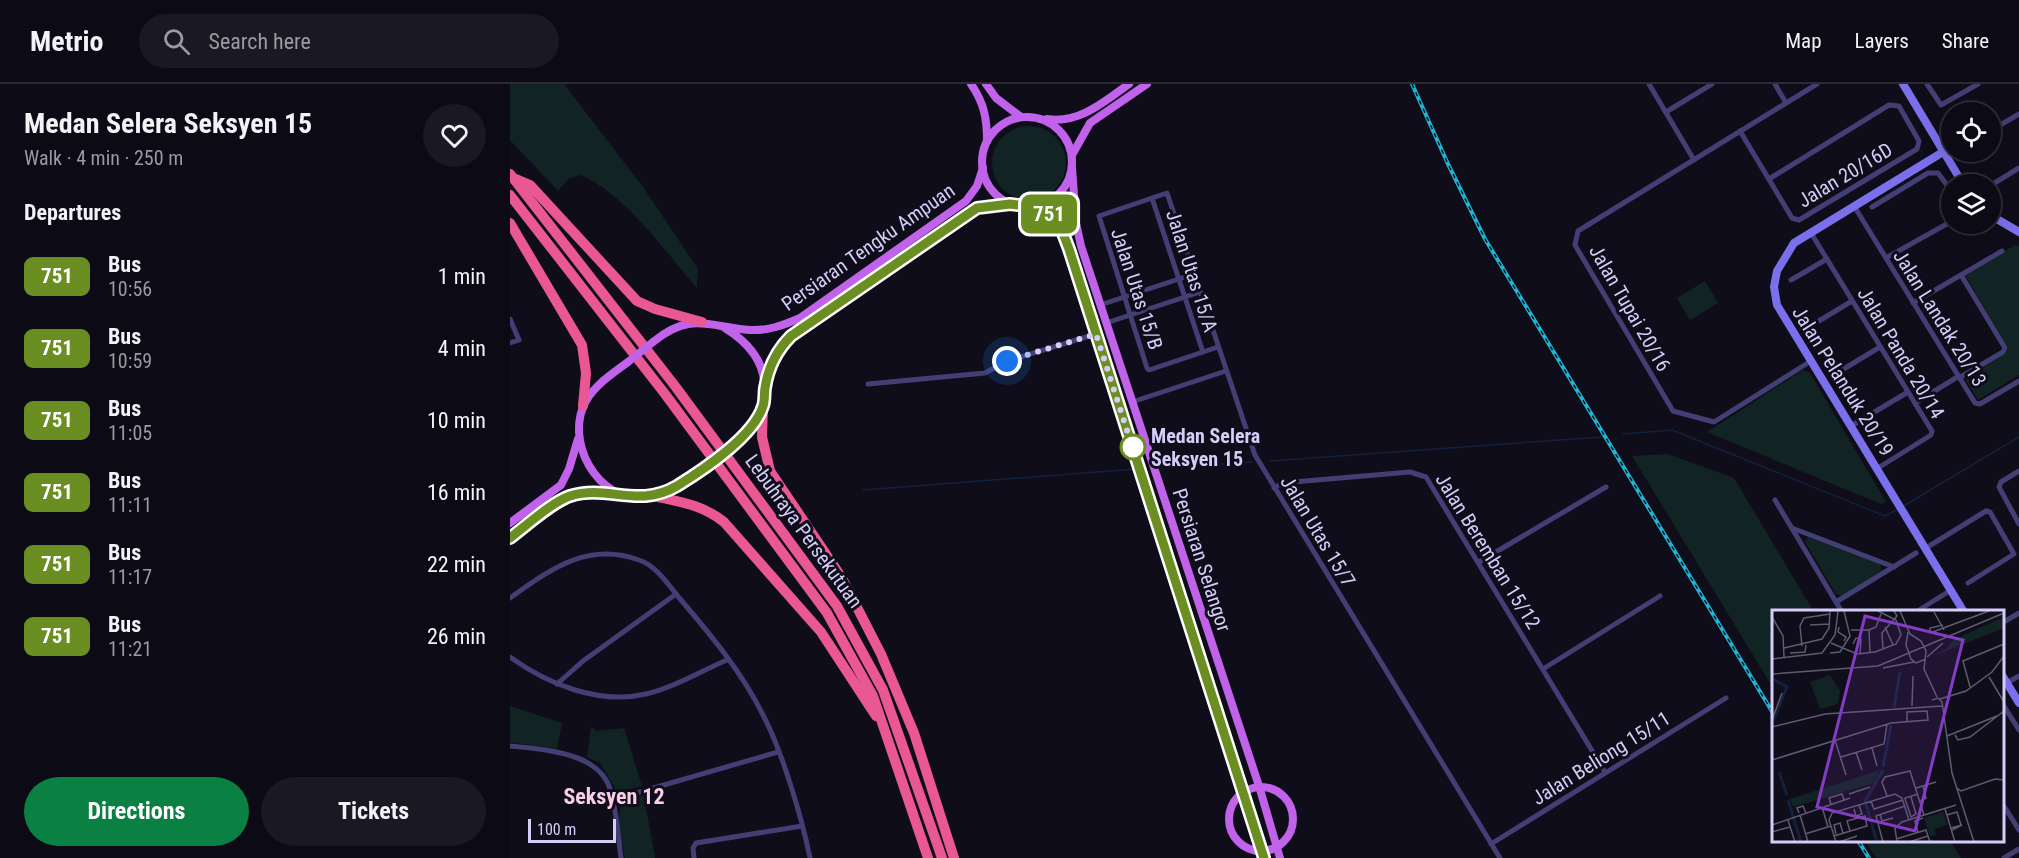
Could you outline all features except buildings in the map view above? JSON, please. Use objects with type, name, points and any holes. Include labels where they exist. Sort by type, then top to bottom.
[{"type":"highway","points":[[511,176],[530,185],[637,301],[655,309],[702,322]]},
{"type":"highway","name":"Lebuhraya Persekutuan","points":[[511,176],[675,386],[824,586],[854,633],[883,690],[914,772],[942,858]]},
{"type":"highway","name":"Lebuhraya Persekutuan","points":[[510,195],[665,394],[814,594],[858,666],[887,731],[928,858]]},
{"type":"highway","points":[[510,223],[582,345],[586,373],[584,406]]},
{"type":"highway","points":[[763,405],[764,456],[770,471],[843,578],[895,683],[954,858]]},
{"type":"highway","points":[[654,496],[694,504],[710,510],[724,522],[820,632],[887,731]]},
{"type":"highway","points":[[883,690],[897,705],[914,734]]},
{"type":"main road","points":[[971,84],[982,100],[987,120],[983,168],[987,183],[997,195],[1010,204],[1034,207],[1055,197],[1064,189],[1072,167],[1069,145],[1057,128],[1038,118]]},
{"type":"main road","points":[[986,84],[996,98],[1021,117]]},
{"type":"main road","points":[[987,141],[1007,121],[1021,117],[1062,122],[1073,119],[1129,84]]},
{"type":"main road","points":[[1072,155],[1090,123],[1148,84]]},
{"type":"main road","name":"Persiaran Selangor","points":[[1072,167],[1076,223],[1081,246],[1259,786],[1280,858]]},
{"type":"main road","name":"Persiaran Tengku Ampuan","points":[[719,325],[750,330],[767,329],[781,327],[800,318],[966,201],[977,186],[983,168]]},
{"type":"main road","name":"Persiaran Tengku Ampuan","points":[[765,387],[778,349],[791,336],[971,210],[1010,204]]},
{"type":"main road","name":"Persiaran Selangor","points":[[1034,207],[1049,213],[1059,223],[1263,855]]},
{"type":"main road","points":[[510,523],[561,485],[569,469],[579,435],[584,406],[602,382],[653,342],[673,329],[702,322],[719,325],[735,334],[750,350],[758,363],[765,387],[763,405],[756,422],[734,444],[678,485],[654,496],[569,496],[510,538]]},
{"type":"main road","points":[[579,435],[583,455],[592,472],[607,486],[629,496]]},
{"type":"main road","points":[[1259,786],[1280,792],[1292,810],[1291,831],[1277,847],[1263,855],[1242,846],[1230,830],[1230,808],[1235,798],[1244,791],[1259,786]]},
{"type":"street","points":[[1649,84],[1694,160]]},
{"type":"street","points":[[1666,112],[1712,84]]},
{"type":"street","points":[[1775,84],[1786,103]]},
{"type":"street","name":"Jalan Tupai 20/16","points":[[1811,361],[1714,422],[1673,411],[1576,247],[1578,231],[1817,84]]},
{"type":"street","points":[[1903,84],[1941,149]]},
{"type":"street","points":[[1927,84],[1939,104],[1944,104],[1978,84]]},
{"type":"street","name":"Jalan 20/16D","points":[[1740,131],[1792,218],[1803,219],[1917,149],[1919,141],[1899,106],[1889,105],[1769,179]]},
{"type":"street","points":[[2001,125],[2019,114]]},
{"type":"street","name":"Jalan Pelanduk 20/19","points":[[1941,153],[1794,243],[1783,257],[1774,287],[1777,305],[1963,610]]},
{"type":"street","points":[[2001,179],[2019,168]]},
{"type":"street","points":[[1872,207],[1928,173],[1938,173],[1941,177]]},
{"type":"street","name":"Jalan Utas 15/B","points":[[1167,193],[1099,216],[1124,297],[1149,370],[1218,347]]},
{"type":"street","name":"Jalan Utas 15/7","points":[[1167,193],[1255,455],[1500,858]]},
{"type":"street","name":"Jalan Utas 15/A","points":[[1152,198],[1203,352]]},
{"type":"street","name":"Jalan Landak 20/13","points":[[1854,206],[1977,404],[2019,381]]},
{"type":"street","points":[[2001,221],[2019,232]]},
{"type":"street","points":[[1886,258],[1941,227]]},
{"type":"street","name":"Jalan Panda 20/14","points":[[1811,233],[1932,431],[1931,435],[1878,468]]},
{"type":"street","points":[[1913,303],[2002,251]]},
{"type":"street","points":[[1791,280],[1827,259]]},
{"type":"street","points":[[1100,305],[1194,274]]},
{"type":"street","points":[[1915,403],[2003,352],[2005,348],[1961,275]]},
{"type":"street","points":[[1106,323],[1200,292]]},
{"type":"street","points":[[1809,327],[1852,301]]},
{"type":"street","points":[[510,319],[519,340],[510,344]]},
{"type":"street","points":[[868,384],[985,373],[1007,361],[1096,334]]},
{"type":"street","points":[[1837,373],[1880,346]]},
{"type":"street","points":[[1132,402],[1226,371]]},
{"type":"street","points":[[1851,426],[1908,392]]},
{"type":"street","points":[[2019,471],[2001,482],[1999,487],[1999,492],[2019,524]]},
{"type":"street","name":"Jalan Beremban 15/12","points":[[1274,488],[1282,483],[1410,472],[1426,477],[1605,772]]},
{"type":"street","points":[[1479,562],[1606,487]]},
{"type":"street","points":[[1775,500],[1841,610]]},
{"type":"street","points":[[1926,548],[1986,511],[1990,512],[2014,554],[1968,583]]},
{"type":"street","points":[[1792,528],[1894,567]]},
{"type":"street","points":[[1836,602],[1916,553]]},
{"type":"street","points":[[510,598],[557,566],[592,554],[631,557],[647,563],[676,594],[727,660],[763,714],[778,752],[810,858]]},
{"type":"street","points":[[1919,610],[1951,590]]},
{"type":"street","points":[[557,684],[592,654],[676,594]]},
{"type":"street","points":[[1543,669],[1660,596]]},
{"type":"street","points":[[2004,622],[2019,613]]},
{"type":"street","points":[[510,657],[524,668],[557,684],[589,693],[635,696],[661,689],[727,660]]},
{"type":"street","points":[[2007,683],[2019,676]]},
{"type":"street","points":[[2004,678],[2019,703]]},
{"type":"street","name":"Jalan Beliong 15/11","points":[[1491,844],[1726,698]]},
{"type":"street","points":[[2004,706],[2019,730]]},
{"type":"street","points":[[510,746],[573,756],[597,770],[606,779],[612,800],[621,858]]},
{"type":"street","points":[[612,800],[778,752]]},
{"type":"street","points":[[2004,806],[2019,830]]},
{"type":"street","points":[[2013,820],[2019,816]]},
{"type":"street","points":[[693,858],[693,848],[696,843],[802,826]]},
{"type":"street","points":[[2004,858],[2019,849]]},
{"type":"shaded area","points":[[510,84],[564,84],[643,187],[698,269],[697,288],[644,225],[614,196],[581,175],[568,179],[558,191],[510,140]]},
{"type":"shaded area","points":[[1036,126],[1056,136],[1064,149],[1066,163],[1064,177],[1056,190],[1043,198],[1022,200],[1002,190],[994,177],[992,156],[1002,136],[1015,128]]},
{"type":"shaded area","points":[[2015,245],[2019,246],[2019,375],[1978,400],[1965,379],[2006,353],[2008,349],[1965,275]]},
{"type":"shaded area","points":[[1705,281],[1718,303],[1690,320],[1677,298]]},
{"type":"shaded area","points":[[1803,370],[1810,373],[1886,502],[1881,504],[1707,432]]},
{"type":"shaded area","points":[[1668,454],[1734,478],[1813,610],[1772,610],[1772,686],[1632,456]]},
{"type":"shaded area","points":[[1808,537],[1880,563],[1881,571],[1842,596],[1836,594],[1805,542]]},
{"type":"shaded area","points":[[510,706],[562,723],[557,749],[510,742]]},
{"type":"shaded area","points":[[591,727],[597,731],[624,728],[642,786],[617,792],[600,763],[587,757]]},
{"type":"shaded area","points":[[644,796],[655,858],[625,858],[619,819],[621,805],[631,798]]},
{"type":"shaded area","points":[[1867,843],[1952,843],[1961,858],[1876,858]]},
{"type":"waterway","points":[[1623,434],[1672,430],[1885,516],[1898,509]]},
{"type":"waterway","points":[[1270,461],[1601,437]]},
{"type":"waterway","points":[[1902,507],[2019,437]]},
{"type":"waterway","points":[[1162,468],[1252,462]]},
{"type":"waterway","points":[[863,490],[1136,469]]},
{"type":"railway","points":[[1412,84],[1485,239],[1772,711]]},
{"type":"railway","points":[[1860,843],[1869,858]]},
{"type":"bus line","name":"751","points":[[510,538],[569,496],[612,494],[642,498],[654,496],[689,478],[734,444],[756,422],[763,405],[765,387],[772,363],[778,349],[791,336],[971,210],[1010,204],[1034,207],[1049,213],[1059,223],[1069,249],[1264,858]]},
{"type":"place","name":"Medan Selera Seksyen 15","points":[[1133,447]]},
{"type":"district","name":"Seksyen 12","points":[[614,796]]},
{"type":"route","points":[[1007,361],[1096,334],[1134,452],[1133,447]]}]
